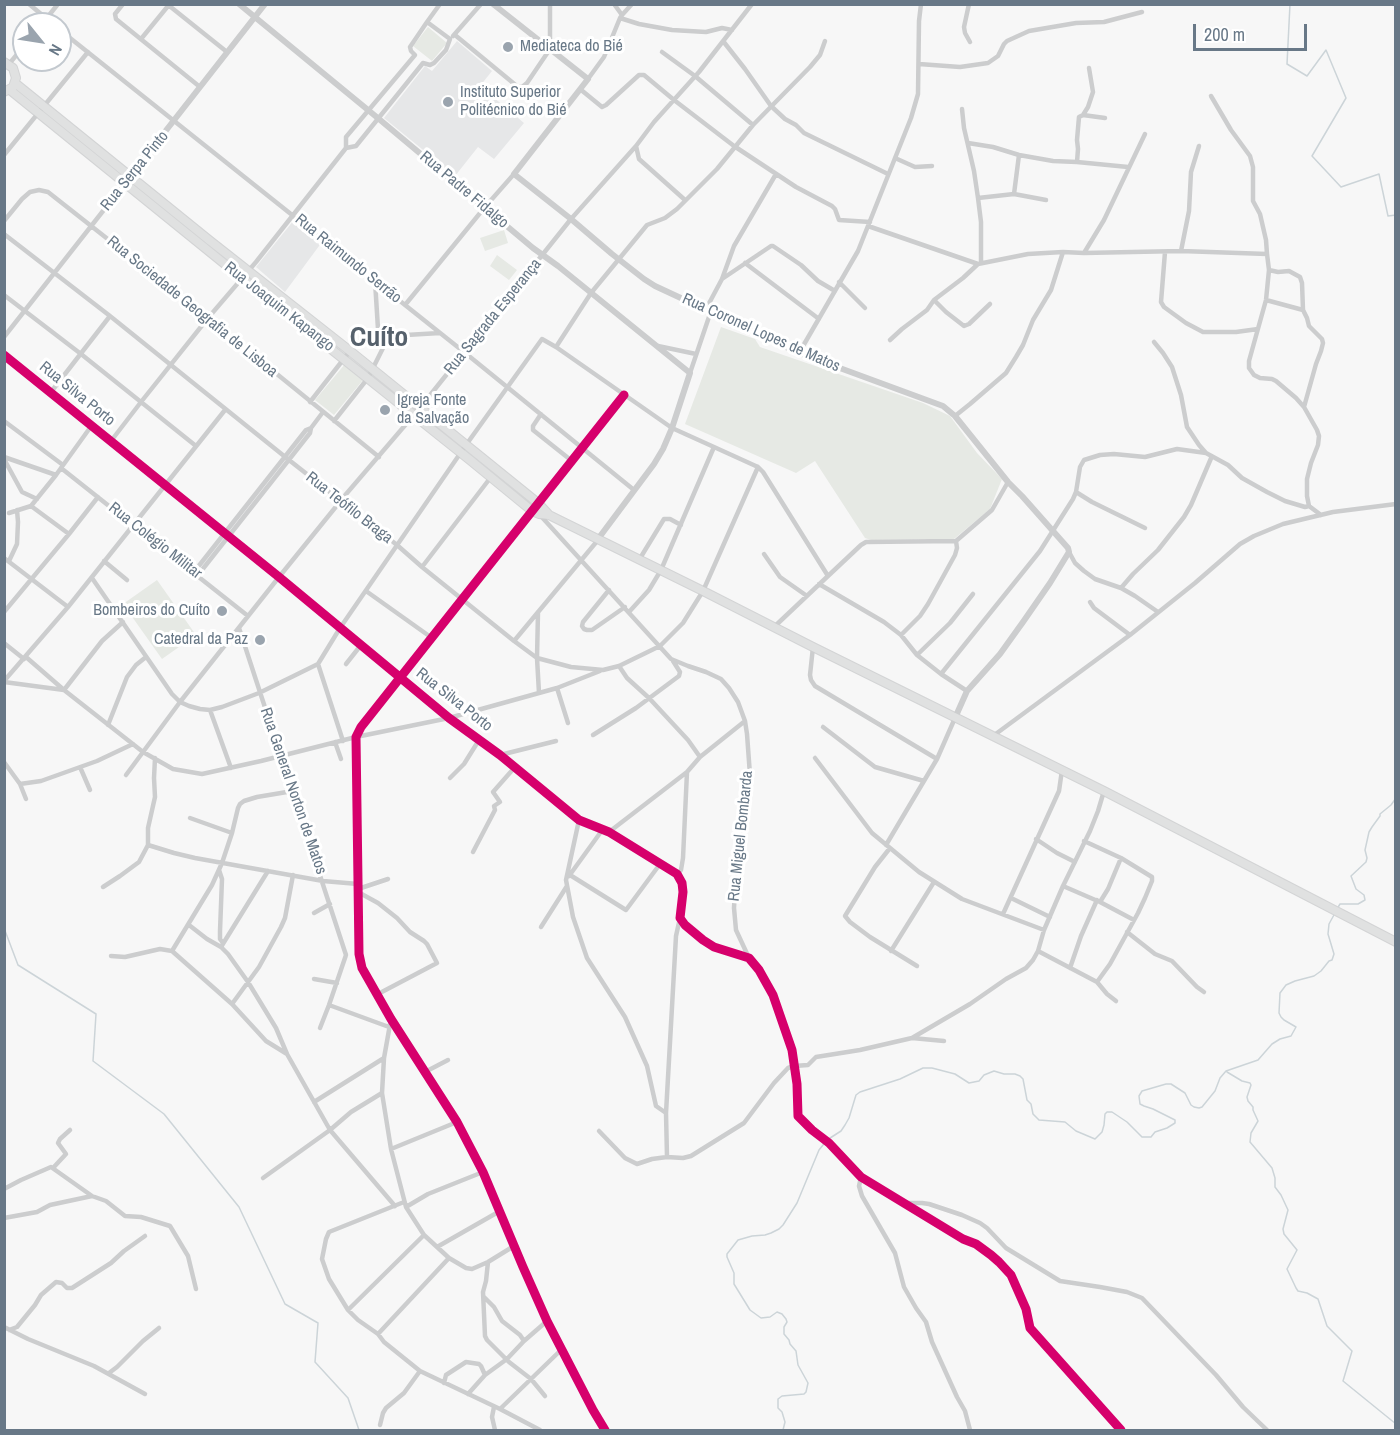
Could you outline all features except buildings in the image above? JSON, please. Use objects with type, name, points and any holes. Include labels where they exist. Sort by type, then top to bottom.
[{"type":"main road","points":[[7,63],[16,73],[10,89]]},
{"type":"main road","name":"Rua Joaquim Kapango","points":[[10,89],[44,106],[86,140],[128,180]]},
{"type":"main road","name":"Rua Joaquim Kapango","points":[[10,89],[81,147],[168,212],[206,243],[242,278],[368,378],[417,412],[494,473],[538,503],[549,515]]},
{"type":"main road","points":[[81,147],[86,140]]},
{"type":"main road","name":"Rua Joaquim Kapango","points":[[206,243],[248,270],[350,351],[417,412]]},
{"type":"main road","points":[[294,319],[300,312]]},
{"type":"main road","name":"Rua Joaquim Kapango","points":[[494,473],[535,513]]},
{"type":"main road","points":[[535,513],[549,515],[1062,770],[1395,942]]},
{"type":"street","points":[[123,4],[114,17],[200,87]]},
{"type":"street","name":"Rua Padre Fidalgo","points":[[239,4],[533,248],[690,373]]},
{"type":"street","name":"Rua Serpa Pinto","points":[[4,337],[265,4]]},
{"type":"street","points":[[440,4],[410,47],[423,63],[430,65],[446,50],[450,39],[481,4]]},
{"type":"street","points":[[493,4],[588,79]]},
{"type":"street","points":[[454,34],[518,87],[522,87],[550,49],[550,4]]},
{"type":"street","points":[[614,4],[621,16],[639,24],[672,30],[706,32],[722,28],[732,30]]},
{"type":"street","points":[[405,305],[514,174],[588,79],[604,57],[621,16],[632,4]]},
{"type":"street","name":"Rua Sagrada Esperança","points":[[126,775],[180,702],[279,577],[417,412],[571,219],[695,76],[752,4]]},
{"type":"street","points":[[799,354],[858,251],[911,118],[918,94],[921,4]]},
{"type":"street","points":[[969,4],[964,27],[970,42]]},
{"type":"street","points":[[141,39],[168,5],[227,52]]},
{"type":"street","points":[[919,64],[960,67],[988,63],[998,56],[1007,41],[1029,31],[1104,22],[1142,12]]},
{"type":"street","points":[[427,21],[450,39]]},
{"type":"street","name":"Rua Raimundo Serrão","points":[[72,39],[375,280],[634,490]]},
{"type":"street","points":[[723,41],[746,69],[771,106],[785,118],[804,133],[888,174]]},
{"type":"street","points":[[556,347],[591,293],[647,225],[665,218],[717,169],[753,125],[810,67],[820,55],[825,41]]},
{"type":"street","points":[[4,155],[88,52]]},
{"type":"street","points":[[662,52],[695,76],[753,125]]},
{"type":"street","points":[[111,441],[346,148],[346,137],[415,55]]},
{"type":"street","points":[[346,148],[356,146],[423,63]]},
{"type":"street","points":[[1077,162],[1079,117],[1089,107],[1093,92],[1089,68]]},
{"type":"street","points":[[580,89],[602,106],[641,74],[734,146],[796,187],[832,206],[839,220],[869,224],[979,263],[1036,253],[1063,252],[1181,250],[1267,254]]},
{"type":"street","points":[[1211,96],[1250,156],[1253,167],[1253,201],[1260,214],[1266,240],[1269,270],[1266,300],[1249,361],[1249,369],[1260,378],[1276,381],[1304,407],[1317,430],[1318,445],[1307,478],[1307,496],[1310,506],[1321,515]]},
{"type":"street","points":[[890,340],[979,263],[981,222],[962,109]]},
{"type":"street","points":[[1083,115],[1105,118]]},
{"type":"street","points":[[1084,253],[1104,220],[1145,134]]},
{"type":"street","points":[[968,143],[1053,161],[1128,167]]},
{"type":"street","points":[[636,146],[639,159],[685,200]]},
{"type":"street","points":[[1181,250],[1189,211],[1191,172],[1199,146]]},
{"type":"street","points":[[1014,194],[1019,154]]},
{"type":"street","points":[[895,158],[919,168],[932,166]]},
{"type":"street","name":"Rua Coronel Lopes de Matos","points":[[514,174],[649,283],[799,354],[943,405],[955,416],[1008,482],[1053,530],[1069,552]]},
{"type":"street","points":[[514,641],[598,539],[663,449],[672,428],[709,310],[734,246],[776,174]]},
{"type":"street","name":"Rua Sociedade Geografia de Lisboa","points":[[4,220],[30,192],[39,190],[48,192],[379,457]]},
{"type":"street","points":[[978,198],[1014,194],[1046,200]]},
{"type":"street","name":"Rua Teófilo Braga","points":[[4,234],[110,316],[537,658],[571,667],[603,670],[619,666],[660,646],[683,623],[703,591],[758,467]]},
{"type":"street","points":[[722,279],[773,246],[801,265],[816,280],[835,291]]},
{"type":"street","points":[[955,416],[1006,373],[1051,290],[1063,252]]},
{"type":"street","points":[[1165,252],[1161,302],[1164,307],[1203,332],[1258,329]]},
{"type":"street","points":[[745,263],[819,319]]},
{"type":"street","points":[[1269,270],[1289,271],[1300,277],[1303,310],[1309,326],[1322,339],[1323,343],[1304,407]]},
{"type":"street","points":[[375,280],[378,329]]},
{"type":"street","points":[[839,282],[865,308]]},
{"type":"street","points":[[4,295],[196,446]]},
{"type":"street","points":[[934,300],[964,326],[990,304]]},
{"type":"street","points":[[1266,300],[1303,310]]},
{"type":"street","points":[[51,392],[110,316]]},
{"type":"street","points":[[378,329],[389,336],[441,333]]},
{"type":"street","points":[[310,402],[350,351],[378,329]]},
{"type":"street","points":[[334,421],[368,378],[389,336]]},
{"type":"street","points":[[92,578],[172,694],[180,702],[200,710],[222,707],[259,693],[318,664],[340,628],[463,449],[540,340],[544,339],[672,428],[758,467],[828,576]]},
{"type":"street","points":[[1154,342],[1172,367],[1181,395],[1187,427],[1206,453]]},
{"type":"street","points":[[655,345],[696,354]]},
{"type":"street","name":"Rua Silva Porto","points":[[4,355],[279,577],[449,718],[500,755],[579,820],[609,832],[677,874]]},
{"type":"street","points":[[605,1431],[548,1321],[483,1172],[458,1122],[391,1019],[362,968],[359,954],[356,737],[361,727],[462,600],[535,513],[538,503],[624,395]]},
{"type":"street","points":[[4,682],[92,578],[225,410]]},
{"type":"street","points":[[196,573],[323,412]]},
{"type":"street","points":[[541,414],[533,430],[572,461]]},
{"type":"street","name":"Rua Colégio Militar","points":[[4,421],[248,616]]},
{"type":"street","points":[[9,513],[31,506],[92,425]]},
{"type":"street","points":[[629,612],[649,590],[661,570],[714,447]]},
{"type":"street","points":[[941,674],[1026,568],[1053,530],[1073,499],[1084,460],[1114,454],[1145,457],[1178,449],[1206,453],[1267,492],[1305,507],[1310,506]]},
{"type":"street","points":[[1121,588],[1158,550],[1184,517],[1212,456]]},
{"type":"street","points":[[4,458],[56,475]]},
{"type":"street","points":[[4,458],[22,492],[37,499]]},
{"type":"street","points":[[422,567],[494,473]]},
{"type":"street","points":[[774,627],[861,545],[866,542],[956,541],[992,510],[1008,482]]},
{"type":"street","points":[[1076,492],[1145,528]]},
{"type":"street","points":[[4,612],[98,497]]},
{"type":"street","points":[[993,736],[1130,635],[1240,544],[1283,524],[1333,512],[1395,504]]},
{"type":"street","points":[[31,506],[69,534]]},
{"type":"street","points":[[17,510],[17,544],[7,560],[68,607]]},
{"type":"street","name":"Rua Miguel Bombarda","points":[[535,513],[581,559],[672,659],[714,676],[725,683],[735,696],[745,721],[749,751],[749,793],[734,908],[736,930],[749,958]]},
{"type":"street","points":[[639,560],[664,519],[670,519],[681,525]]},
{"type":"street","points":[[901,635],[916,621],[928,604],[955,555],[956,541]]},
{"type":"street","points":[[917,966],[870,937],[845,916],[888,847],[937,759],[967,691],[1000,654],[1069,552],[1075,563],[1095,579],[1121,588],[1158,612]]},
{"type":"street","points":[[764,554],[780,578],[807,596]]},
{"type":"street","points":[[104,561],[127,580]]},
{"type":"street","points":[[819,584],[885,622],[901,635],[917,656],[967,691]]},
{"type":"street","points":[[609,590],[583,622],[584,629],[590,631],[625,607]]},
{"type":"street","points":[[366,591],[432,638]]},
{"type":"street","points":[[917,656],[950,623],[972,594]]},
{"type":"street","points":[[1090,602],[1094,608],[1130,635]]},
{"type":"street","points":[[538,611],[539,693]]},
{"type":"street","points":[[64,690],[102,641],[123,622]]},
{"type":"street","name":"Rua General Norton de Matos","points":[[239,628],[346,955]]},
{"type":"street","points":[[4,643],[143,752],[173,769],[202,774],[356,737],[449,718],[557,688],[603,670]]},
{"type":"street","points":[[346,664],[361,645]]},
{"type":"street","points":[[813,647],[810,675],[815,686],[937,759]]},
{"type":"street","points":[[108,725],[127,677],[135,665],[146,657]]},
{"type":"street","points":[[593,735],[636,708],[680,675],[672,659]]},
{"type":"street","points":[[318,664],[343,741]]},
{"type":"street","points":[[619,666],[627,678],[688,740],[700,757]]},
{"type":"street","points":[[4,682],[64,690]]},
{"type":"street","points":[[557,688],[568,723]]},
{"type":"street","points":[[210,710],[231,768]]},
{"type":"street","points":[[609,832],[687,772],[700,757],[745,721]]},
{"type":"street","points":[[823,727],[875,767],[924,781]]},
{"type":"street","points":[[450,778],[464,765],[479,740]]},
{"type":"street","points":[[500,755],[556,741]]},
{"type":"street","points":[[335,742],[341,759]]},
{"type":"street","points":[[20,784],[41,781],[117,753],[133,744]]},
{"type":"street","points":[[103,887],[139,862],[148,845],[148,828],[155,797],[155,758]]},
{"type":"street","points":[[815,758],[867,828],[911,866],[962,899],[1044,930]]},
{"type":"street","points":[[4,762],[20,784],[26,799]]},
{"type":"street","points":[[80,767],[90,790]]},
{"type":"street","points":[[473,852],[495,810],[494,806],[500,802],[493,792],[515,767]]},
{"type":"street","points":[[1003,914],[1059,791],[1062,770]]},
{"type":"street","points":[[667,1157],[666,1113],[676,936],[683,892],[682,883],[677,874],[681,870],[683,858],[687,772]]},
{"type":"street","points":[[172,951],[219,870],[240,804],[257,797],[293,791]]},
{"type":"street","points":[[599,1131],[625,1158],[637,1164],[652,1159],[667,1157],[678,1159],[691,1156],[747,1120],[788,1068],[808,1065],[816,1057],[912,1038],[1026,968],[1038,951],[1044,930],[1098,811],[1104,791]]},
{"type":"street","points":[[190,818],[232,833]]},
{"type":"street","points":[[579,820],[566,883],[573,917],[587,958],[625,1017],[647,1066],[656,1107],[666,1113]]},
{"type":"street","points":[[541,927],[570,875],[603,830]]},
{"type":"street","points":[[1036,839],[1075,862]]},
{"type":"street","points":[[1084,841],[1121,858],[1152,877],[1134,920],[1097,982]]},
{"type":"street","points":[[148,845],[222,863],[358,888],[397,918],[410,932],[424,940],[437,963],[378,994]]},
{"type":"street","points":[[1070,968],[1081,936],[1099,901],[1108,889],[1121,858]]},
{"type":"street","points":[[570,875],[626,910],[660,864]]},
{"type":"street","points":[[219,870],[222,879],[220,931],[222,945],[276,1028],[287,1054],[330,1130],[395,1206]]},
{"type":"street","points":[[222,945],[268,871]]},
{"type":"street","points":[[232,1004],[259,967],[281,927],[285,918],[293,875]]},
{"type":"street","points":[[358,888],[388,879]]},
{"type":"street","points":[[891,951],[934,882]]},
{"type":"street","points":[[1063,886],[1099,901],[1134,920]]},
{"type":"street","points":[[1011,898],[1050,917]]},
{"type":"street","points":[[314,913],[330,904]]},
{"type":"street","points":[[680,918],[690,930],[714,947],[749,958],[759,970],[776,1001],[791,1044],[797,1084],[798,1116],[829,1143],[861,1177],[992,1255],[1010,1274],[1026,1309],[1030,1328],[1121,1431]]},
{"type":"street","points":[[189,925],[207,939],[222,945]]},
{"type":"street","points":[[1127,932],[1155,954],[1172,961],[1204,992]]},
{"type":"street","points":[[111,956],[131,956],[160,949],[172,951],[232,1004],[266,1041],[287,1054]]},
{"type":"street","points":[[1038,951],[1097,982],[1116,1001]]},
{"type":"street","points":[[320,1028],[346,955],[359,954]]},
{"type":"street","points":[[314,979],[337,983]]},
{"type":"street","points":[[329,1005],[389,1027]]},
{"type":"street","points":[[391,1019],[384,1058],[382,1093],[391,1149],[405,1205],[424,1235],[463,1267],[469,1269],[488,1262],[514,1246]]},
{"type":"street","points":[[912,1038],[944,1041]]},
{"type":"street","points":[[314,1102],[384,1058]]},
{"type":"street","points":[[425,1072],[448,1060]]},
{"type":"street","points":[[263,1178],[382,1093]]},
{"type":"street","points":[[391,1149],[458,1122]]},
{"type":"street","points":[[4,1189],[48,1168],[53,1168],[66,1154],[58,1143],[60,1138],[70,1130]]},
{"type":"street","points":[[53,1168],[69,1181],[106,1201],[125,1216],[141,1217],[170,1226],[188,1256],[196,1288]]},
{"type":"street","points":[[483,1172],[405,1205],[395,1206],[329,1232],[322,1259],[329,1279],[348,1310],[420,1371],[500,1409],[528,1428],[540,1431]]},
{"type":"street","points":[[861,1177],[859,1186],[864,1201],[895,1253],[904,1287],[926,1322],[965,1412],[970,1431]]},
{"type":"street","points":[[4,1218],[37,1212],[50,1205],[93,1196]]},
{"type":"street","points":[[906,1203],[929,1204],[980,1223],[1006,1248],[1060,1281],[1127,1292],[1140,1297],[1267,1431]]},
{"type":"street","points":[[437,1247],[500,1212]]},
{"type":"street","points":[[348,1310],[424,1235]]},
{"type":"street","points":[[7,1329],[17,1327],[41,1295],[56,1282],[72,1288],[111,1263],[123,1251],[145,1236]]},
{"type":"street","points":[[378,1334],[450,1258]]},
{"type":"street","points":[[488,1262],[483,1292],[485,1335],[511,1364],[531,1379],[545,1396]]},
{"type":"street","points":[[484,1297],[494,1307],[502,1321],[524,1341]]},
{"type":"street","points":[[468,1394],[484,1375],[507,1359],[548,1321]]},
{"type":"street","points":[[109,1373],[159,1328]]},
{"type":"street","points":[[7,1329],[109,1373],[145,1395]]},
{"type":"street","points":[[500,1409],[562,1349]]},
{"type":"street","points":[[444,1383],[446,1375],[466,1362],[479,1364],[484,1375]]},
{"type":"street","points":[[380,1425],[386,1408],[404,1393],[420,1371]]},
{"type":"street","points":[[494,1407],[492,1417],[495,1431]]},
{"type":"shaded area","points":[[428,27],[447,43],[432,61],[413,46]]},
{"type":"shaded area","name":"Instituto Superior Politécnico do Bié","points":[[457,41],[492,71],[480,86],[524,123],[494,159],[478,147],[455,176],[384,118],[425,66],[432,71]]},
{"type":"shaded area","points":[[294,220],[322,242],[285,292],[256,267]]},
{"type":"shaded area","points":[[504,230],[508,243],[485,251],[480,238]]},
{"type":"shaded area","points":[[497,255],[517,270],[509,280],[490,266]]},
{"type":"shaded area","points":[[721,327],[755,339],[760,347],[923,403],[950,416],[977,453],[1002,479],[990,509],[954,539],[871,540],[865,538],[815,461],[796,473],[685,424]]},
{"type":"shaded area","points":[[345,364],[363,380],[334,415],[315,400]]},
{"type":"shaded area","points":[[157,580],[196,635],[162,659],[123,604]]},
{"type":"waterway","points":[[1290,4],[1287,64],[1307,76],[1326,50],[1346,98],[1312,156],[1341,187],[1379,174],[1388,216],[1396,215]]},
{"type":"waterway","points":[[1337,909],[1340,904],[1358,904],[1365,900],[1364,895],[1356,889],[1351,876],[1366,862],[1365,850],[1369,832],[1380,814],[1396,798]]},
{"type":"waterway","points":[[783,1430],[785,1422],[778,1408],[778,1399],[782,1396],[804,1394],[808,1383],[798,1365],[796,1351],[784,1334],[786,1319],[777,1312],[770,1317],[761,1318],[750,1310],[734,1284],[734,1273],[727,1254],[738,1240],[765,1235],[783,1225],[797,1203],[819,1150],[827,1140],[841,1131],[849,1118],[856,1095],[923,1068],[955,1074],[969,1083],[979,1081],[984,1075],[994,1071],[1015,1074],[1023,1079],[1027,1100],[1031,1104],[1033,1114],[1039,1120],[1065,1122],[1076,1131],[1095,1139],[1102,1132],[1105,1114],[1112,1112],[1127,1122],[1142,1137],[1151,1137],[1155,1132],[1175,1123],[1175,1120],[1140,1104],[1139,1096],[1142,1091],[1171,1084],[1185,1093],[1191,1105],[1202,1107],[1215,1091],[1220,1078],[1226,1071],[1258,1060],[1272,1044],[1291,1036],[1296,1027],[1284,1020],[1279,1013],[1280,993],[1286,985],[1314,976],[1332,960],[1334,954],[1328,934],[1329,924],[1335,913]]},
{"type":"waterway","points":[[4,928],[18,965],[96,1014],[93,1061],[164,1114],[239,1207],[285,1304],[318,1323],[315,1362],[348,1398],[359,1430]]},
{"type":"waterway","points":[[1227,1072],[1251,1085],[1247,1097],[1258,1121],[1251,1133],[1250,1142],[1272,1168],[1275,1187],[1288,1210],[1283,1229],[1284,1234],[1297,1250],[1287,1269],[1296,1288],[1318,1299],[1327,1326],[1352,1351],[1343,1381],[1396,1424]]},
{"type":"cycle path","points":[[4,355],[279,577],[449,718],[500,755],[579,820],[609,832],[677,874],[682,883],[683,892],[680,918],[685,925],[714,947],[749,958],[759,970],[773,995],[792,1050],[797,1084],[798,1116],[829,1143],[861,1177],[963,1239],[976,1244],[999,1262],[1011,1275],[1026,1309],[1030,1328],[1121,1430]]},
{"type":"cycle path","points":[[605,1430],[547,1321],[483,1172],[457,1122],[391,1019],[362,968],[359,954],[356,737],[361,727],[624,395]]},
{"type":"place","name":"Mediateca do Bié","points":[[508,47]]},
{"type":"place","name":"Instituto Superior Politécnico do Bié","points":[[448,102]]},
{"type":"place","name":"Igreja Fonte da Salvação","points":[[385,410]]},
{"type":"place","name":"Bombeiros do Cuíto","points":[[222,611]]},
{"type":"place","name":"Catedral da Paz","points":[[260,640]]},
{"type":"district","name":"Cuíto","points":[[379,338]]}]
